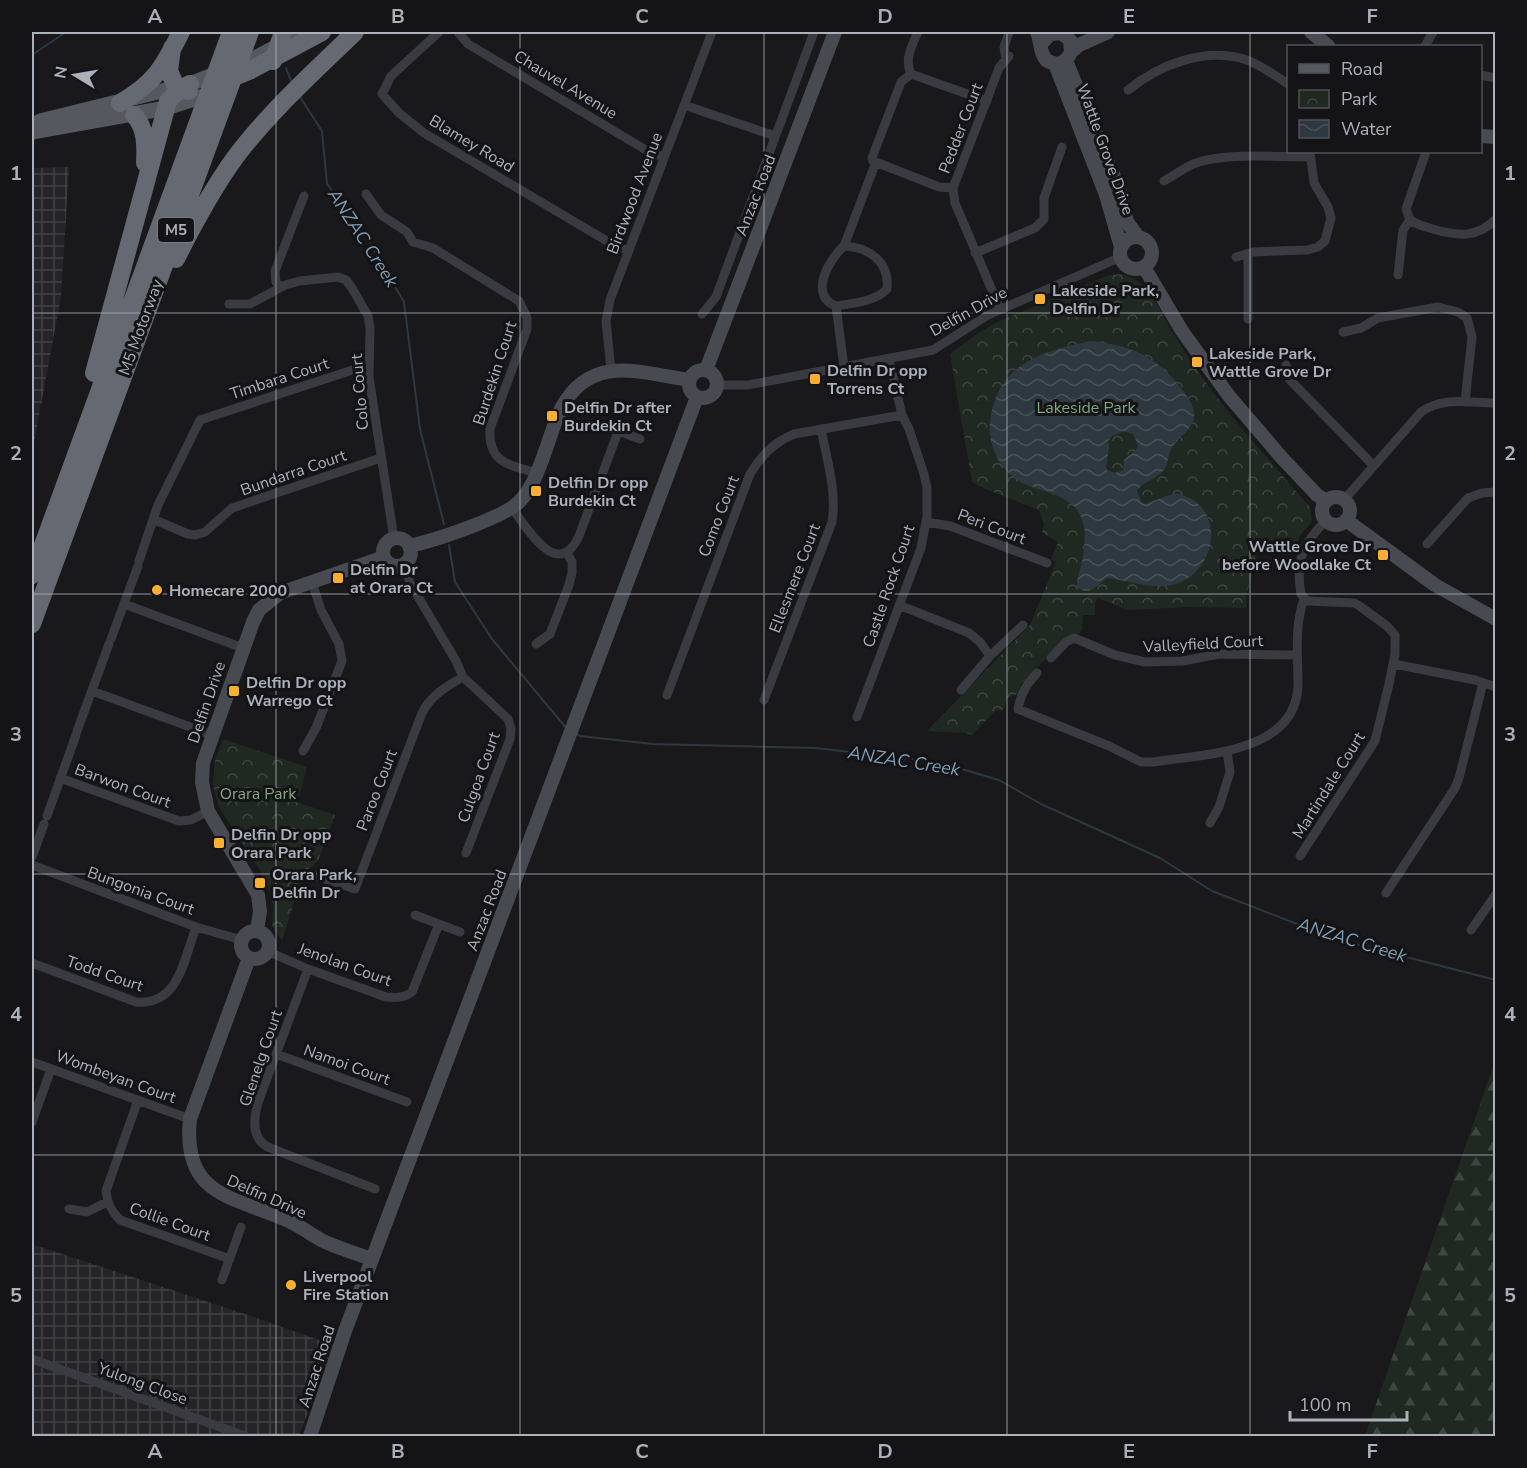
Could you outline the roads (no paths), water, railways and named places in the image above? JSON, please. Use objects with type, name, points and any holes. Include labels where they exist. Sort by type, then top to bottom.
[{"type":"highway","points":[[142,195],[145,159],[144,131],[140,121],[127,109],[153,80],[167,60],[181,32]]},
{"type":"highway","name":"M5 Motorway","points":[[32,575],[231,32]]},
{"type":"highway","name":"M5 Motorway","points":[[32,624],[250,32]]},
{"type":"highway","points":[[32,550],[93,379],[171,96],[265,59],[322,32]]},
{"type":"highway","points":[[103,429],[169,274],[193,224],[217,185],[234,159],[274,111],[355,32]]},
{"type":"highway","points":[[172,48],[169,71],[189,89]]},
{"type":"main road","points":[[265,59],[304,32]]},
{"type":"main road","points":[[265,59],[308,48],[331,32]]},
{"type":"main road","points":[[32,132],[127,109],[189,89]]},
{"type":"main road","points":[[32,124],[127,109],[166,108]]},
{"type":"street","name":"Blamey Road","points":[[439,32],[386,82],[382,94],[391,106],[424,133],[612,244],[628,251]]},
{"type":"street","name":"Chauvel Avenue","points":[[458,32],[468,44],[651,153],[664,158]]},
{"type":"street","name":"Birdwood Avenue","points":[[611,370],[607,311],[712,32]]},
{"type":"street","points":[[702,314],[716,297],[814,32]]},
{"type":"street","name":"Anzac Road","points":[[706,370],[835,32]]},
{"type":"street","points":[[918,32],[910,52],[908,69],[911,74],[987,101]]},
{"type":"street","name":"Pedder Court","points":[[1000,309],[955,203],[953,188],[999,68],[1007,58],[1004,47],[1009,32]]},
{"type":"street","points":[[1086,32],[1076,35],[1060,33],[1039,37],[1043,57],[1064,59],[1079,45],[1108,32]]},
{"type":"street","points":[[1317,32],[1327,45]]},
{"type":"street","points":[[1317,32],[1335,45]]},
{"type":"street","points":[[1060,33],[1071,43],[1064,59]]},
{"type":"street","points":[[1128,90],[1140,80],[1177,63],[1216,55],[1258,65],[1287,83]]},
{"type":"street","name":"Wattle Grove Drive","points":[[1064,59],[1119,189],[1127,222],[1138,237]]},
{"type":"street","name":"Wattle Grove Drive","points":[[1064,59],[1121,252]]},
{"type":"street","points":[[911,74],[901,82],[872,158],[876,162],[939,187],[953,188]]},
{"type":"street","points":[[684,105],[775,136]]},
{"type":"street","points":[[975,253],[1035,228],[1044,219],[1044,198],[1062,147]]},
{"type":"street","points":[[1398,275],[1403,230],[1410,220],[1407,208],[1426,153]]},
{"type":"street","points":[[1164,181],[1193,164],[1206,160],[1310,154],[1314,183],[1328,207],[1331,218],[1325,241],[1318,247],[1307,250],[1248,254],[1236,257]]},
{"type":"street","points":[[844,246],[854,247],[876,256],[886,274],[887,285],[881,295],[836,306],[825,300],[822,291],[822,284],[834,254],[844,246],[876,162]]},
{"type":"street","name":"Burdekin Court","points":[[366,194],[381,215],[403,228],[413,242],[433,248],[519,301],[527,318],[527,329],[490,429],[489,440],[496,458],[537,473]]},
{"type":"street","points":[[279,288],[275,271],[304,196]]},
{"type":"street","points":[[1410,220],[1460,236],[1479,231],[1496,219]]},
{"type":"street","points":[[1138,237],[1147,241],[1152,250],[1151,259],[1144,267],[1126,265],[1121,252],[1128,239],[1138,237]]},
{"type":"street","name":"Delfin Drive","points":[[716,386],[748,385],[933,350],[1000,309],[1107,265],[1121,252]]},
{"type":"street","points":[[1248,254],[1248,319]]},
{"type":"street","points":[[1144,267],[1182,331],[1229,396],[1261,436],[1317,495],[1326,501]]},
{"type":"street","name":"Colo Court","points":[[229,304],[250,304],[292,282],[332,277],[346,280],[361,301],[368,316],[370,328],[368,365],[394,539]]},
{"type":"street","points":[[836,306],[844,367]]},
{"type":"street","points":[[1343,332],[1360,328],[1377,318],[1438,307],[1458,312],[1467,318],[1472,337],[1465,402]]},
{"type":"street","name":"Castle Rock Court","points":[[856,717],[921,548],[926,522],[927,487],[916,449],[902,415],[889,359]]},
{"type":"street","name":"Timbara Court","points":[[155,520],[158,505],[200,420],[368,365]]},
{"type":"street","points":[[1286,365],[1290,380],[1373,465]]},
{"type":"street","points":[[409,546],[495,517],[512,508],[528,491],[537,473],[561,409],[568,398],[585,381],[611,370],[630,370],[689,380]]},
{"type":"street","points":[[706,370],[715,377],[716,386],[709,396],[697,397],[691,391],[689,380],[695,372],[706,370]]},
{"type":"street","name":"Anzac Road","points":[[310,1437],[339,1348],[372,1259],[697,397]]},
{"type":"street","points":[[1344,500],[1373,465],[1428,407],[1446,401],[1496,403]]},
{"type":"street","name":"Como Court","points":[[667,695],[750,474],[769,448],[794,434],[902,415]]},
{"type":"street","points":[[605,426],[640,439]]},
{"type":"street","name":"Ellesmere Court","points":[[764,700],[832,522],[833,495],[821,429]]},
{"type":"street","points":[[512,508],[541,546],[549,552],[567,553],[579,536],[618,432]]},
{"type":"street","name":"Bundarra Court","points":[[155,520],[195,535],[205,532],[232,508],[381,458]]},
{"type":"street","points":[[1426,544],[1468,498],[1482,493],[1496,492]]},
{"type":"street","points":[[1333,497],[1344,500],[1349,509],[1346,520],[1334,524],[1326,520],[1322,511],[1326,501],[1333,497]]},
{"type":"street","points":[[155,520],[124,604],[243,648]]},
{"type":"street","points":[[1037,673],[1025,686],[1018,709],[1109,746],[1141,762],[1227,751],[1262,740],[1279,728],[1293,705],[1298,687],[1298,615],[1304,599],[1300,587],[1302,553],[1310,537],[1326,520]]},
{"type":"street","points":[[1346,520],[1435,585],[1496,619]]},
{"type":"street","name":"Peri Court","points":[[926,522],[950,526],[1047,563]]},
{"type":"street","points":[[394,539],[403,540],[409,546],[410,558],[404,564],[392,565],[384,557],[385,545],[394,539]]},
{"type":"street","points":[[536,644],[550,634],[569,585],[572,562],[567,553]]},
{"type":"street","name":"Delfin Drive","points":[[257,931],[261,911],[255,887],[208,811],[204,796],[202,770],[212,735],[259,610],[280,593],[384,557]]},
{"type":"street","name":"Culgoa Court","points":[[404,564],[410,583],[463,677],[508,719],[511,729],[510,739],[466,854]]},
{"type":"street","points":[[303,751],[316,729],[342,661],[339,644],[321,610],[312,582]]},
{"type":"street","name":"Martindale Court","points":[[1300,856],[1375,741],[1394,664],[1395,635],[1380,620],[1354,603],[1304,599]]},
{"type":"street","name":"Barwon Court","points":[[32,857],[124,604]]},
{"type":"street","points":[[899,605],[969,633],[980,642],[990,656]]},
{"type":"street","points":[[961,690],[990,656],[1023,625]]},
{"type":"street","name":"Valleyfield Court","points":[[1051,658],[1066,642],[1074,638],[1116,655],[1145,662],[1183,661],[1219,654],[1297,655]]},
{"type":"street","points":[[1394,664],[1496,687]]},
{"type":"street","name":"Paroo Court","points":[[312,875],[355,889],[424,708],[437,693],[463,677]]},
{"type":"street","points":[[1386,893],[1455,788],[1484,683]]},
{"type":"street","points":[[92,691],[212,735]]},
{"type":"street","points":[[1210,823],[1219,807],[1230,772],[1227,751]]},
{"type":"street","name":"Barwon Court","points":[[60,778],[179,821],[191,820],[208,811]]},
{"type":"street","name":"Bungonia Court","points":[[32,865],[196,927],[242,940]]},
{"type":"street","points":[[1471,930],[1496,894]]},
{"type":"street","points":[[415,915],[460,932]]},
{"type":"street","name":"Jenolan Court","points":[[267,951],[308,969],[386,997],[405,996],[412,992],[417,982],[438,924]]},
{"type":"street","name":"Todd Court","points":[[32,963],[136,1002],[146,1003],[162,998],[175,984],[196,927]]},
{"type":"street","points":[[257,931],[267,938],[267,951],[258,959],[249,958],[243,952],[242,940],[247,934],[257,931]]},
{"type":"street","name":"Delfin Drive","points":[[249,958],[190,1119],[189,1145],[193,1163],[204,1180],[216,1192],[290,1222],[323,1241],[372,1259]]},
{"type":"street","name":"Glenelg Court","points":[[308,969],[255,1111],[254,1125],[261,1144],[375,1189]]},
{"type":"street","name":"Namoi Court","points":[[276,1054],[407,1102]]},
{"type":"street","name":"Wombeyan Court","points":[[32,1062],[190,1119]]},
{"type":"street","points":[[32,1122],[51,1069]]},
{"type":"street","name":"Collie Court","points":[[138,1100],[108,1180],[107,1202],[112,1213],[120,1220],[230,1259]]},
{"type":"street","name":"Collie Court","points":[[69,1209],[87,1212],[107,1202]]},
{"type":"street","points":[[222,1280],[241,1227]]},
{"type":"street","name":"Yulong Close","points":[[32,1359],[245,1437]]},
{"type":"water","points":[[1090,341],[1119,346],[1143,355],[1174,380],[1191,404],[1194,414],[1193,422],[1171,449],[1165,469],[1137,490],[1141,502],[1145,504],[1175,493],[1189,497],[1205,512],[1210,524],[1209,548],[1204,560],[1188,579],[1176,584],[1150,586],[1107,578],[1090,590],[1077,588],[1085,539],[1084,526],[1079,513],[1065,499],[1029,486],[1012,476],[1002,465],[990,438],[994,403],[1001,387],[1011,374],[1038,356]],"holes":[[[1123,431],[1133,434],[1138,445],[1137,449],[1124,460],[1123,470],[1115,473],[1107,470],[1108,441],[1112,436]]]},
{"type":"waterway","name":"ANZAC Creek","points":[[32,55],[66,32]]},
{"type":"waterway","name":"ANZAC Creek","points":[[286,68],[292,83]]},
{"type":"waterway","name":"ANZAC Creek","points":[[300,97],[322,131],[327,184],[366,236],[404,302],[420,429],[444,524]]},
{"type":"waterway","name":"ANZAC Creek","points":[[449,545],[455,582],[492,639],[567,729]]},
{"type":"waterway","name":"ANZAC Creek","points":[[574,733],[580,736],[653,744],[815,748],[938,762],[999,780],[1041,804],[1160,858],[1212,891],[1336,939],[1496,980]]},
{"type":"place","name":"Lakeside Park, Delfin Dr","points":[[1040,299]]},
{"type":"place","name":"Lakeside Park, Wattle Grove Dr","points":[[1197,362]]},
{"type":"place","name":"Delfin Dr opp Torrens Ct","points":[[815,379]]},
{"type":"place","name":"Delfin Dr after Burdekin Ct","points":[[552,416]]},
{"type":"place","name":"Delfin Dr opp Burdekin Ct","points":[[536,491]]},
{"type":"place","name":"Wattle Grove Dr before Woodlake Ct","points":[[1383,555]]},
{"type":"place","name":"Delfin Dr at Orara Ct","points":[[338,578]]},
{"type":"place","name":"Homecare 2000","points":[[157,590]]},
{"type":"place","name":"Delfin Dr opp Warrego Ct","points":[[234,691]]},
{"type":"place","name":"Delfin Dr opp Orara Park","points":[[219,843]]},
{"type":"place","name":"Orara Park, Delfin Dr","points":[[260,883]]},
{"type":"place","name":"Liverpool Fire Station","points":[[291,1285]]},
{"type":"park label","name":"Lakeside Park","points":[[1086,407]]},
{"type":"park label","name":"Orara Park","points":[[258,793]]}]
